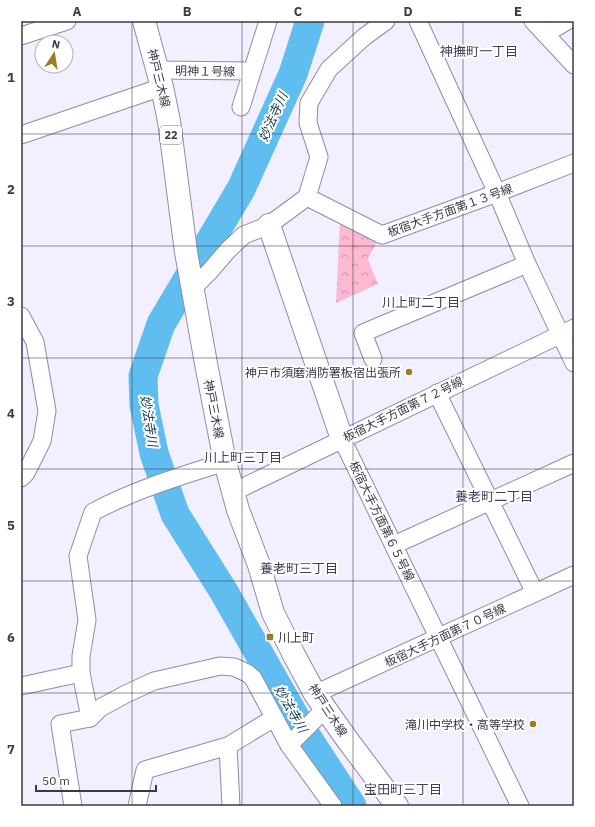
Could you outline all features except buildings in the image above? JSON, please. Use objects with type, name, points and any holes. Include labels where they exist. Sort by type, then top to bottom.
[{"type":"main road","name":"神戸三木線","points":[[144,21],[160,78],[169,121],[186,252],[225,462],[243,525],[259,565],[273,613],[318,707],[346,738],[397,806]]},
{"type":"main road","name":"板宿大手方面第６５号線","points":[[269,225],[342,439]]},
{"type":"street","points":[[21,36],[67,21]]},
{"type":"street","points":[[242,107],[268,21]]},
{"type":"street","points":[[192,286],[210,271],[228,250],[244,235],[269,225],[307,197],[319,157],[308,123],[309,103],[329,69],[364,37],[386,21]]},
{"type":"street","points":[[418,21],[497,193],[527,264],[567,331],[574,363]]},
{"type":"street","points":[[534,21],[574,66]]},
{"type":"street","points":[[545,34],[567,21]]},
{"type":"street","name":"明神１号線","points":[[21,134],[160,78],[252,72]]},
{"type":"street","name":"板宿大手方面第１３号線","points":[[307,197],[382,235],[574,163]]},
{"type":"street","points":[[374,359],[363,333],[527,264]]},
{"type":"street","points":[[21,316],[35,342],[47,411],[42,441],[26,473],[21,478]]},
{"type":"street","name":"板宿大手方面第７２号線","points":[[233,492],[567,331]]},
{"type":"street","points":[[437,393],[535,593]]},
{"type":"street","name":"板宿大手方面第６５号線","points":[[342,439],[520,806]]},
{"type":"street","points":[[90,718],[81,673],[87,620],[78,556],[93,512],[108,504],[148,488],[225,462]]},
{"type":"street","points":[[394,546],[574,463]]},
{"type":"street","name":"板宿大手方面第７０号線","points":[[318,707],[438,637],[574,576]]},
{"type":"street","points":[[73,806],[60,724],[90,718],[100,708],[154,681],[220,666],[234,667],[247,673],[253,678],[289,745],[333,806]]},
{"type":"street","points":[[21,686],[81,673]]},
{"type":"street","points":[[289,745],[318,707]]},
{"type":"street","points":[[137,806],[145,770],[228,746],[274,718]]},
{"type":"street","points":[[228,746],[231,806]]},
{"type":"green space","points":[[340,220],[378,239],[368,259],[378,284],[336,303]]},
{"type":"waterway","name":"妙法寺川","points":[[310,21],[293,74],[241,189],[161,324],[143,376],[144,405],[154,453],[175,514],[224,592],[303,731],[352,806]]},
{"type":"place","name":"神戸市須磨消防署板宿出張所","points":[[409,372]]},
{"type":"place","name":"川上町","points":[[270,637]]},
{"type":"place","name":"滝川中学校・高等学校","points":[[533,724]]},
{"type":"district","name":"神撫町一丁目","points":[[479,51]]},
{"type":"district","name":"川上町二丁目","points":[[421,302]]},
{"type":"district","name":"川上町三丁目","points":[[243,457]]},
{"type":"district","name":"養老町二丁目","points":[[494,496]]},
{"type":"district","name":"養老町三丁目","points":[[299,568]]},
{"type":"district","name":"宝田町三丁目","points":[[403,789]]}]
